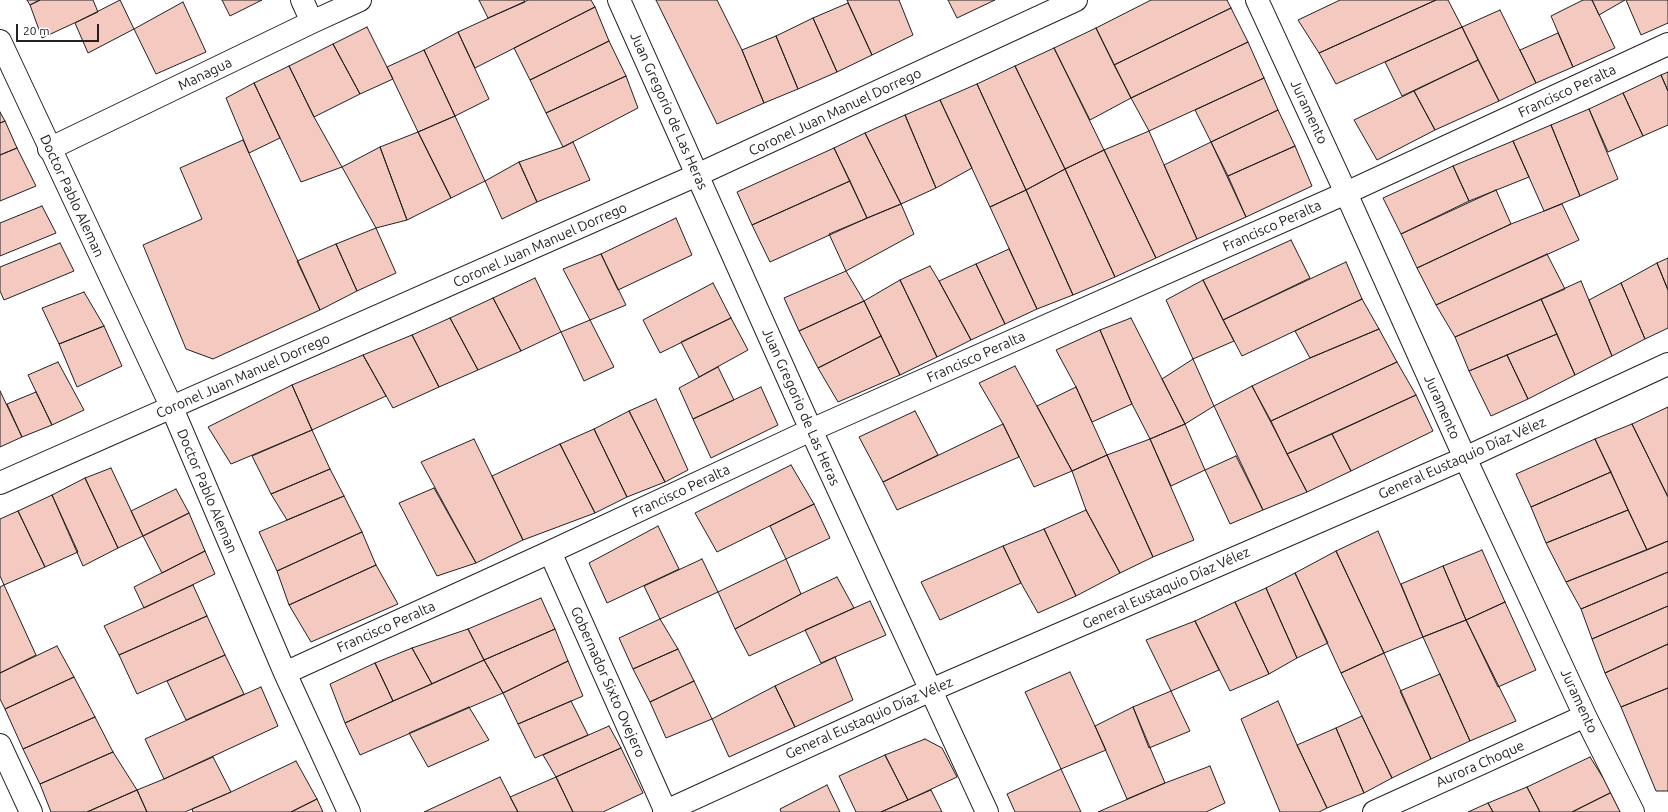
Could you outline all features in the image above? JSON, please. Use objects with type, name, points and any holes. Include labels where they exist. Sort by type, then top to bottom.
[{"type":"street","points":[[302,0],[312,22]]},
{"type":"street","name":"Managua","points":[[49,149],[360,0]]},
{"type":"street","name":"Juan Gregorio de Las Heras","points":[[619,0],[812,430],[987,812]]},
{"type":"street","name":"Coronel Juan Manuel Dorrego","points":[[0,483],[697,175],[1076,0]]},
{"type":"street","name":"Juramento","points":[[1256,0],[1346,193],[1465,458],[1585,716],[1633,812]]},
{"type":"street","name":"Doctor Pablo Aleman","points":[[0,41],[49,149],[172,408],[285,673],[349,812]]},
{"type":"street","name":"Francisco Peralta","points":[[285,673],[812,430],[1346,193],[1668,44]]},
{"type":"street","name":"General Eustaquio Díaz Vélez","points":[[665,812],[931,690],[1465,458],[1668,364]]},
{"type":"street","name":"Gobernador Sixto Ovejero","points":[[550,552],[665,812]]},
{"type":"street","name":"Aurora Choque","points":[[1374,812],[1585,716]]},
{"type":"street","points":[[0,745],[30,812]]},
{"type":"building","points":[[27,0],[40,0],[30,5]]},
{"type":"building","points":[[40,0],[93,0],[98,12],[42,38],[30,5]]},
{"type":"building","points":[[120,0],[134,29],[88,53],[75,23]]},
{"type":"building","points":[[222,0],[262,0],[230,16]]},
{"type":"building","points":[[479,0],[524,0],[525,2],[488,18]]},
{"type":"building","points":[[528,0],[591,0],[595,7],[475,68],[458,32]]},
{"type":"building","points":[[656,0],[717,0],[742,50],[764,103],[717,124]]},
{"type":"building","points":[[847,0],[899,0],[913,35],[872,55]]},
{"type":"building","points":[[948,0],[995,0],[957,18]]},
{"type":"building","points":[[1151,0],[1227,0],[1231,8],[1114,65],[1096,28]]},
{"type":"building","points":[[1340,0],[1436,0],[1319,53],[1298,20]]},
{"type":"building","points":[[1436,0],[1448,0],[1462,27],[1336,84],[1319,53]]},
{"type":"building","points":[[1583,0],[1592,0],[1615,48],[1573,67],[1551,16]]},
{"type":"building","points":[[1592,0],[1625,0],[1599,15]]},
{"type":"building","points":[[1626,0],[1668,0],[1668,23],[1641,35]]},
{"type":"building","points":[[183,2],[206,52],[156,74],[134,29]]},
{"type":"building","points":[[848,3],[872,55],[837,72],[813,18]]},
{"type":"building","points":[[595,7],[609,41],[530,80],[514,48]]},
{"type":"building","points":[[1231,8],[1248,42],[1131,98],[1114,65]]},
{"type":"building","points":[[1500,10],[1536,83],[1499,101],[1462,27]]},
{"type":"building","points":[[813,18],[837,72],[798,89],[776,36]]},
{"type":"building","points":[[367,27],[393,79],[360,94],[333,44]]},
{"type":"building","points":[[1462,27],[1478,60],[1402,96],[1385,62]]},
{"type":"building","points":[[1096,28],[1131,98],[1090,120],[1054,48]]},
{"type":"building","points":[[458,32],[489,99],[455,116],[424,50]]},
{"type":"building","points":[[1558,33],[1573,67],[1536,83],[1520,50]]},
{"type":"building","points":[[776,36],[798,89],[764,103],[742,50]]},
{"type":"building","points":[[609,41],[626,76],[546,113],[530,80]]},
{"type":"building","points":[[1248,42],[1264,78],[1149,131],[1131,98]]},
{"type":"building","points":[[333,44],[360,94],[314,117],[289,66]]},
{"type":"building","points":[[1054,48],[1104,150],[1065,169],[1015,66]]},
{"type":"building","points":[[424,50],[455,116],[418,132],[387,67]]},
{"type":"building","points":[[1478,60],[1499,101],[1435,130],[1414,91]]},
{"type":"building","points":[[289,66],[314,117],[342,167],[301,182],[254,83]]},
{"type":"building","points":[[1015,66],[1065,169],[1026,190],[977,84]]},
{"type":"building","points":[[1668,72],[1668,91],[1661,75]]},
{"type":"building","points":[[1661,75],[1668,91],[1668,125],[1643,136],[1623,93]]},
{"type":"building","points":[[626,76],[638,108],[563,147],[546,113]]},
{"type":"building","points":[[1264,78],[1278,110],[1211,142],[1195,110]]},
{"type":"building","points":[[254,83],[280,138],[249,153],[226,98]]},
{"type":"building","points":[[977,84],[1026,190],[990,207],[940,100]]},
{"type":"building","points":[[1414,91],[1435,130],[1377,160],[1354,120]]},
{"type":"building","points":[[1623,93],[1643,136],[1608,152],[1589,109]]},
{"type":"building","points":[[940,100],[972,168],[936,188],[905,115]]},
{"type":"building","points":[[1589,109],[1618,179],[1580,196],[1551,125]]},
{"type":"building","points":[[1278,110],[1295,146],[1228,176],[1211,142]]},
{"type":"building","points":[[0,112],[5,121],[0,123]]},
{"type":"building","points":[[905,115],[936,188],[901,204],[865,133]]},
{"type":"building","points":[[455,116],[485,181],[451,198],[418,132]]},
{"type":"building","points":[[5,121],[17,148],[0,155],[0,123]]},
{"type":"building","points":[[1551,125],[1580,196],[1544,211],[1513,141]]},
{"type":"building","points":[[1149,131],[1197,239],[1156,258],[1104,150]]},
{"type":"building","points":[[418,132],[451,198],[407,220],[380,147]]},
{"type":"building","points":[[865,133],[901,204],[867,218],[834,148]]},
{"type":"building","points":[[243,140],[320,310],[213,359],[186,349],[143,245],[202,219],[180,168]]},
{"type":"building","points":[[1513,141],[1529,177],[1469,201],[1453,166]]},
{"type":"building","points":[[573,142],[590,180],[537,202],[519,162],[563,147]]},
{"type":"building","points":[[1211,142],[1246,217],[1197,239],[1164,165]]},
{"type":"building","points":[[1295,146],[1312,186],[1246,217],[1228,176]]},
{"type":"building","points":[[380,147],[407,220],[376,228],[342,167]]},
{"type":"building","points":[[17,148],[36,186],[0,201],[0,155]]},
{"type":"building","points":[[834,148],[850,181],[752,225],[737,192]]},
{"type":"building","points":[[1104,150],[1156,258],[1115,277],[1065,169]]},
{"type":"building","points":[[519,162],[537,202],[502,219],[485,181]]},
{"type":"building","points":[[1453,166],[1469,201],[1401,234],[1383,198]]},
{"type":"building","points":[[1065,169],[1115,277],[1073,295],[1026,190]]},
{"type":"building","points":[[850,181],[867,218],[770,262],[752,225]]},
{"type":"building","points":[[1026,190],[1073,295],[1037,309],[990,207]]},
{"type":"building","points":[[1496,190],[1511,224],[1417,268],[1401,234]]},
{"type":"building","points":[[901,204],[914,234],[846,271],[829,234]]},
{"type":"building","points":[[1562,204],[1579,240],[1436,305],[1417,268],[1511,224]]},
{"type":"building","points":[[42,206],[56,233],[0,256],[0,223]]},
{"type":"building","points":[[676,218],[692,255],[618,290],[601,254]]},
{"type":"building","points":[[376,228],[396,273],[357,291],[336,244]]},
{"type":"building","points":[[1291,240],[1310,278],[1223,320],[1203,280]]},
{"type":"building","points":[[60,243],[74,271],[4,300],[0,291],[0,267]]},
{"type":"building","points":[[336,244],[357,291],[320,310],[297,261]]},
{"type":"building","points":[[1009,249],[1037,309],[1005,324],[976,264]]},
{"type":"building","points":[[601,254],[626,305],[590,320],[563,269]]},
{"type":"building","points":[[1547,254],[1565,289],[1455,337],[1436,305]]},
{"type":"building","points":[[1668,258],[1668,290],[1657,263]]},
{"type":"building","points":[[1346,262],[1362,299],[1242,356],[1223,320]]},
{"type":"building","points":[[1657,263],[1668,290],[1668,328],[1645,339],[1621,283]]},
{"type":"building","points":[[976,264],[1005,324],[971,340],[939,281]]},
{"type":"building","points":[[930,266],[971,340],[937,357],[900,280]]},
{"type":"building","points":[[846,271],[864,301],[799,331],[784,298]]},
{"type":"building","points":[[535,278],[561,332],[521,351],[493,298]]},
{"type":"building","points":[[900,280],[937,357],[900,375],[864,301]]},
{"type":"building","points":[[1203,280],[1234,341],[1193,359],[1166,300]]},
{"type":"building","points":[[1581,281],[1612,356],[1575,375],[1541,299]]},
{"type":"building","points":[[713,283],[731,318],[660,353],[643,320]]},
{"type":"building","points":[[1621,283],[1645,339],[1612,356],[1589,300]]},
{"type":"building","points":[[84,292],[104,326],[59,344],[42,308]]},
{"type":"building","points":[[493,298],[521,351],[478,370],[450,318]]},
{"type":"building","points":[[1362,299],[1379,329],[1310,358],[1295,331]]},
{"type":"building","points":[[1541,299],[1557,334],[1469,371],[1455,337]]},
{"type":"building","points":[[864,301],[881,336],[818,368],[799,331]]},
{"type":"building","points":[[450,318],[478,370],[439,387],[412,335]]},
{"type":"building","points":[[731,318],[748,350],[699,377],[681,342]]},
{"type":"building","points":[[1131,318],[1185,424],[1150,439],[1132,404],[1100,330]]},
{"type":"building","points":[[590,320],[614,367],[584,381],[561,332]]},
{"type":"building","points":[[104,326],[122,366],[77,387],[59,344]]},
{"type":"building","points":[[1379,329],[1397,362],[1271,421],[1252,386],[1310,358]]},
{"type":"building","points":[[1100,330],[1132,404],[1092,422],[1076,387],[1056,350]]},
{"type":"building","points":[[1557,334],[1575,375],[1528,399],[1507,355]]},
{"type":"building","points":[[412,335],[439,387],[393,408],[363,355]]},
{"type":"building","points":[[881,336],[900,375],[838,402],[818,368]]},
{"type":"building","points":[[363,355],[386,396],[312,430],[292,385]]},
{"type":"building","points":[[1507,355],[1528,399],[1491,416],[1469,371]]},
{"type":"building","points":[[1193,359],[1214,406],[1185,424],[1162,379]]},
{"type":"building","points":[[58,362],[84,410],[52,425],[28,375]]},
{"type":"building","points":[[1397,362],[1416,395],[1287,454],[1271,421]]},
{"type":"building","points":[[1015,366],[1072,471],[1034,487],[1003,424],[979,383]]},
{"type":"building","points":[[718,367],[734,400],[693,419],[679,388]]},
{"type":"building","points":[[292,385],[312,430],[231,464],[208,427]]},
{"type":"building","points":[[1252,386],[1307,492],[1263,510],[1214,406]]},
{"type":"building","points":[[761,387],[778,425],[711,458],[693,419]]},
{"type":"building","points":[[1076,387],[1107,455],[1072,471],[1037,406]]},
{"type":"building","points":[[0,391],[22,437],[0,447]]},
{"type":"building","points":[[36,392],[52,425],[22,437],[7,404]]},
{"type":"building","points":[[1416,395],[1433,431],[1351,471],[1332,434]]},
{"type":"building","points":[[656,399],[688,470],[665,482],[629,411]]},
{"type":"building","points":[[1668,407],[1668,497],[1632,424]]},
{"type":"building","points":[[629,411],[665,482],[627,497],[594,429]]},
{"type":"building","points":[[915,411],[938,455],[883,482],[859,437]]},
{"type":"building","points":[[1003,424],[1019,457],[897,510],[883,482]]},
{"type":"building","points":[[1185,424],[1205,470],[1171,486],[1150,439]]},
{"type":"building","points":[[1632,424],[1668,497],[1668,541],[1647,550],[1595,439]]},
{"type":"building","points":[[594,429],[627,497],[595,513],[560,444]]},
{"type":"building","points":[[312,430],[330,469],[271,494],[252,456]]},
{"type":"building","points":[[1332,434],[1351,471],[1307,492],[1287,454]]},
{"type":"building","points":[[474,439],[523,540],[476,563],[421,462]]},
{"type":"building","points":[[1150,439],[1194,540],[1153,557],[1107,455]]},
{"type":"building","points":[[1595,439],[1611,472],[1531,507],[1516,474]]},
{"type":"building","points":[[560,444],[595,513],[523,540],[492,476]]},
{"type":"building","points":[[1107,455],[1153,557],[1120,573],[1086,510],[1072,471]]},
{"type":"building","points":[[1236,456],[1263,510],[1230,524],[1205,470]]},
{"type":"building","points":[[791,465],[814,504],[717,552],[695,513]]},
{"type":"building","points":[[111,468],[143,536],[118,548],[85,478]]},
{"type":"building","points":[[330,469],[344,496],[287,520],[271,494]]},
{"type":"building","points":[[1611,472],[1628,510],[1546,543],[1531,507]]},
{"type":"building","points":[[85,478],[118,548],[83,566],[52,495]]},
{"type":"building","points":[[434,488],[476,563],[437,576],[399,503]]},
{"type":"building","points":[[176,489],[189,513],[143,536],[131,511]]},
{"type":"building","points":[[52,495],[78,552],[45,567],[18,511]]},
{"type":"building","points":[[344,496],[362,532],[277,571],[259,532]]},
{"type":"building","points":[[814,504],[830,538],[786,559],[770,526]]},
{"type":"building","points":[[1086,510],[1120,573],[1076,596],[1044,529]]},
{"type":"building","points":[[1628,510],[1647,550],[1566,582],[1546,543]]},
{"type":"building","points":[[18,511],[45,567],[4,585],[0,576],[0,519]]},
{"type":"building","points":[[189,513],[205,551],[162,573],[143,536]]},
{"type":"building","points":[[658,526],[679,569],[607,603],[589,563]]},
{"type":"building","points":[[1044,529],[1076,596],[1038,613],[1003,546]]},
{"type":"building","points":[[1378,531],[1423,637],[1384,653],[1336,551]]},
{"type":"building","points":[[362,532],[376,565],[289,605],[277,571]]},
{"type":"building","points":[[1668,541],[1668,572],[1581,609],[1566,582]]},
{"type":"building","points":[[1003,546],[1021,583],[940,620],[921,582]]},
{"type":"building","points":[[1482,550],[1505,602],[1466,620],[1443,566]]},
{"type":"building","points":[[205,551],[215,574],[144,608],[134,587]]},
{"type":"building","points":[[1336,551],[1384,653],[1341,673],[1295,573]]},
{"type":"building","points":[[702,559],[718,592],[660,619],[644,586]]},
{"type":"building","points":[[786,559],[801,594],[735,629],[718,592]]},
{"type":"building","points":[[376,565],[398,604],[311,642],[289,605]]},
{"type":"building","points":[[1443,566],[1466,620],[1423,637],[1401,584]]},
{"type":"building","points":[[1668,572],[1668,606],[1592,639],[1581,609]]},
{"type":"building","points":[[1295,573],[1328,643],[1297,658],[1266,588]]},
{"type":"building","points":[[837,577],[854,608],[749,656],[735,629],[801,594]]},
{"type":"building","points":[[4,585],[36,655],[0,673],[0,587]]},
{"type":"building","points":[[193,585],[207,616],[119,655],[104,626]]},
{"type":"building","points":[[1266,588],[1297,658],[1269,674],[1235,602]]},
{"type":"building","points":[[541,598],[555,629],[484,660],[468,629]]},
{"type":"building","points":[[870,601],[886,635],[821,663],[805,630]]},
{"type":"building","points":[[1235,602],[1269,674],[1230,691],[1195,621]]},
{"type":"building","points":[[1505,602],[1536,670],[1498,687],[1466,620]]},
{"type":"building","points":[[1668,606],[1668,644],[1605,673],[1592,639]]},
{"type":"building","points":[[207,616],[225,655],[137,694],[119,655]]},
{"type":"building","points":[[660,619],[678,649],[633,669],[619,638]]},
{"type":"building","points":[[1466,620],[1516,721],[1470,741],[1423,637]]},
{"type":"building","points":[[1195,621],[1219,670],[1171,691],[1146,640]]},
{"type":"building","points":[[468,629],[484,660],[432,684],[412,648]]},
{"type":"building","points":[[555,629],[568,661],[503,693],[484,660]]},
{"type":"building","points":[[1668,644],[1668,688],[1621,707],[1605,673]]},
{"type":"building","points":[[57,646],[74,677],[5,709],[0,699],[0,673]]},
{"type":"building","points":[[412,648],[432,684],[393,701],[375,663]]},
{"type":"building","points":[[678,649],[694,681],[650,702],[633,669]]},
{"type":"building","points":[[1384,653],[1431,759],[1392,778],[1341,673]]},
{"type":"building","points":[[225,655],[244,694],[186,720],[167,681]]},
{"type":"building","points":[[835,657],[853,700],[795,727],[775,686]]},
{"type":"building","points":[[484,660],[503,693],[360,755],[345,723]]},
{"type":"building","points":[[568,661],[583,696],[518,724],[503,693]]},
{"type":"building","points":[[375,663],[393,701],[345,723],[330,684]]},
{"type":"building","points":[[1070,672],[1106,750],[1061,769],[1025,692]]},
{"type":"building","points":[[1440,674],[1470,741],[1431,759],[1400,691]]},
{"type":"building","points":[[74,677],[95,717],[23,749],[5,709]]},
{"type":"building","points":[[694,681],[712,719],[666,738],[650,702]]},
{"type":"building","points":[[775,686],[795,727],[729,757],[712,719]]},
{"type":"building","points":[[261,687],[278,726],[164,779],[145,739]]},
{"type":"building","points":[[1668,688],[1668,791],[1656,791],[1621,707]]},
{"type":"building","points":[[1171,691],[1190,731],[1149,748],[1133,707]]},
{"type":"building","points":[[571,701],[588,735],[535,758],[518,724]]},
{"type":"building","points":[[1278,701],[1327,808],[1319,812],[1280,812],[1241,719]]},
{"type":"building","points":[[469,707],[489,740],[428,767],[409,733]]},
{"type":"building","points":[[1133,707],[1165,783],[1127,799],[1095,726]]},
{"type":"building","points":[[1362,716],[1392,778],[1364,793],[1336,728]]},
{"type":"building","points":[[95,717],[113,752],[40,784],[23,749]]},
{"type":"building","points":[[609,726],[621,748],[556,777],[543,755]]},
{"type":"building","points":[[1336,728],[1364,793],[1327,808],[1297,745]]},
{"type":"building","points":[[925,739],[942,748],[957,777],[908,800],[885,755]]},
{"type":"building","points":[[621,748],[643,793],[603,812],[573,812],[556,777]]},
{"type":"building","points":[[113,752],[137,790],[87,812],[51,812],[40,784]]},
{"type":"building","points":[[885,755],[908,800],[881,812],[856,812],[839,776]]},
{"type":"building","points":[[213,757],[231,792],[185,812],[147,812],[137,790]]},
{"type":"building","points":[[1590,757],[1612,792],[1572,812],[1540,812],[1527,787]]},
{"type":"building","points":[[296,761],[317,799],[291,812],[193,812],[192,809]]},
{"type":"building","points":[[1210,766],[1225,803],[1206,812],[1098,812],[1165,783]]},
{"type":"building","points":[[1061,769],[1081,812],[1015,812],[1007,794]]},
{"type":"building","points":[[500,777],[518,812],[424,812]]},
{"type":"building","points":[[556,777],[573,812],[518,812],[510,797]]},
{"type":"building","points":[[827,785],[840,812],[781,812],[780,809]]},
{"type":"building","points":[[1527,787],[1540,812],[1493,812],[1488,803]]},
{"type":"building","points":[[137,790],[147,812],[87,812]]},
{"type":"building","points":[[931,790],[942,812],[881,812],[908,800]]},
{"type":"building","points":[[1612,792],[1621,812],[1572,812]]},
{"type":"building","points":[[317,799],[323,812],[291,812]]},
{"type":"building","points":[[1488,803],[1493,812],[1468,812]]}]
